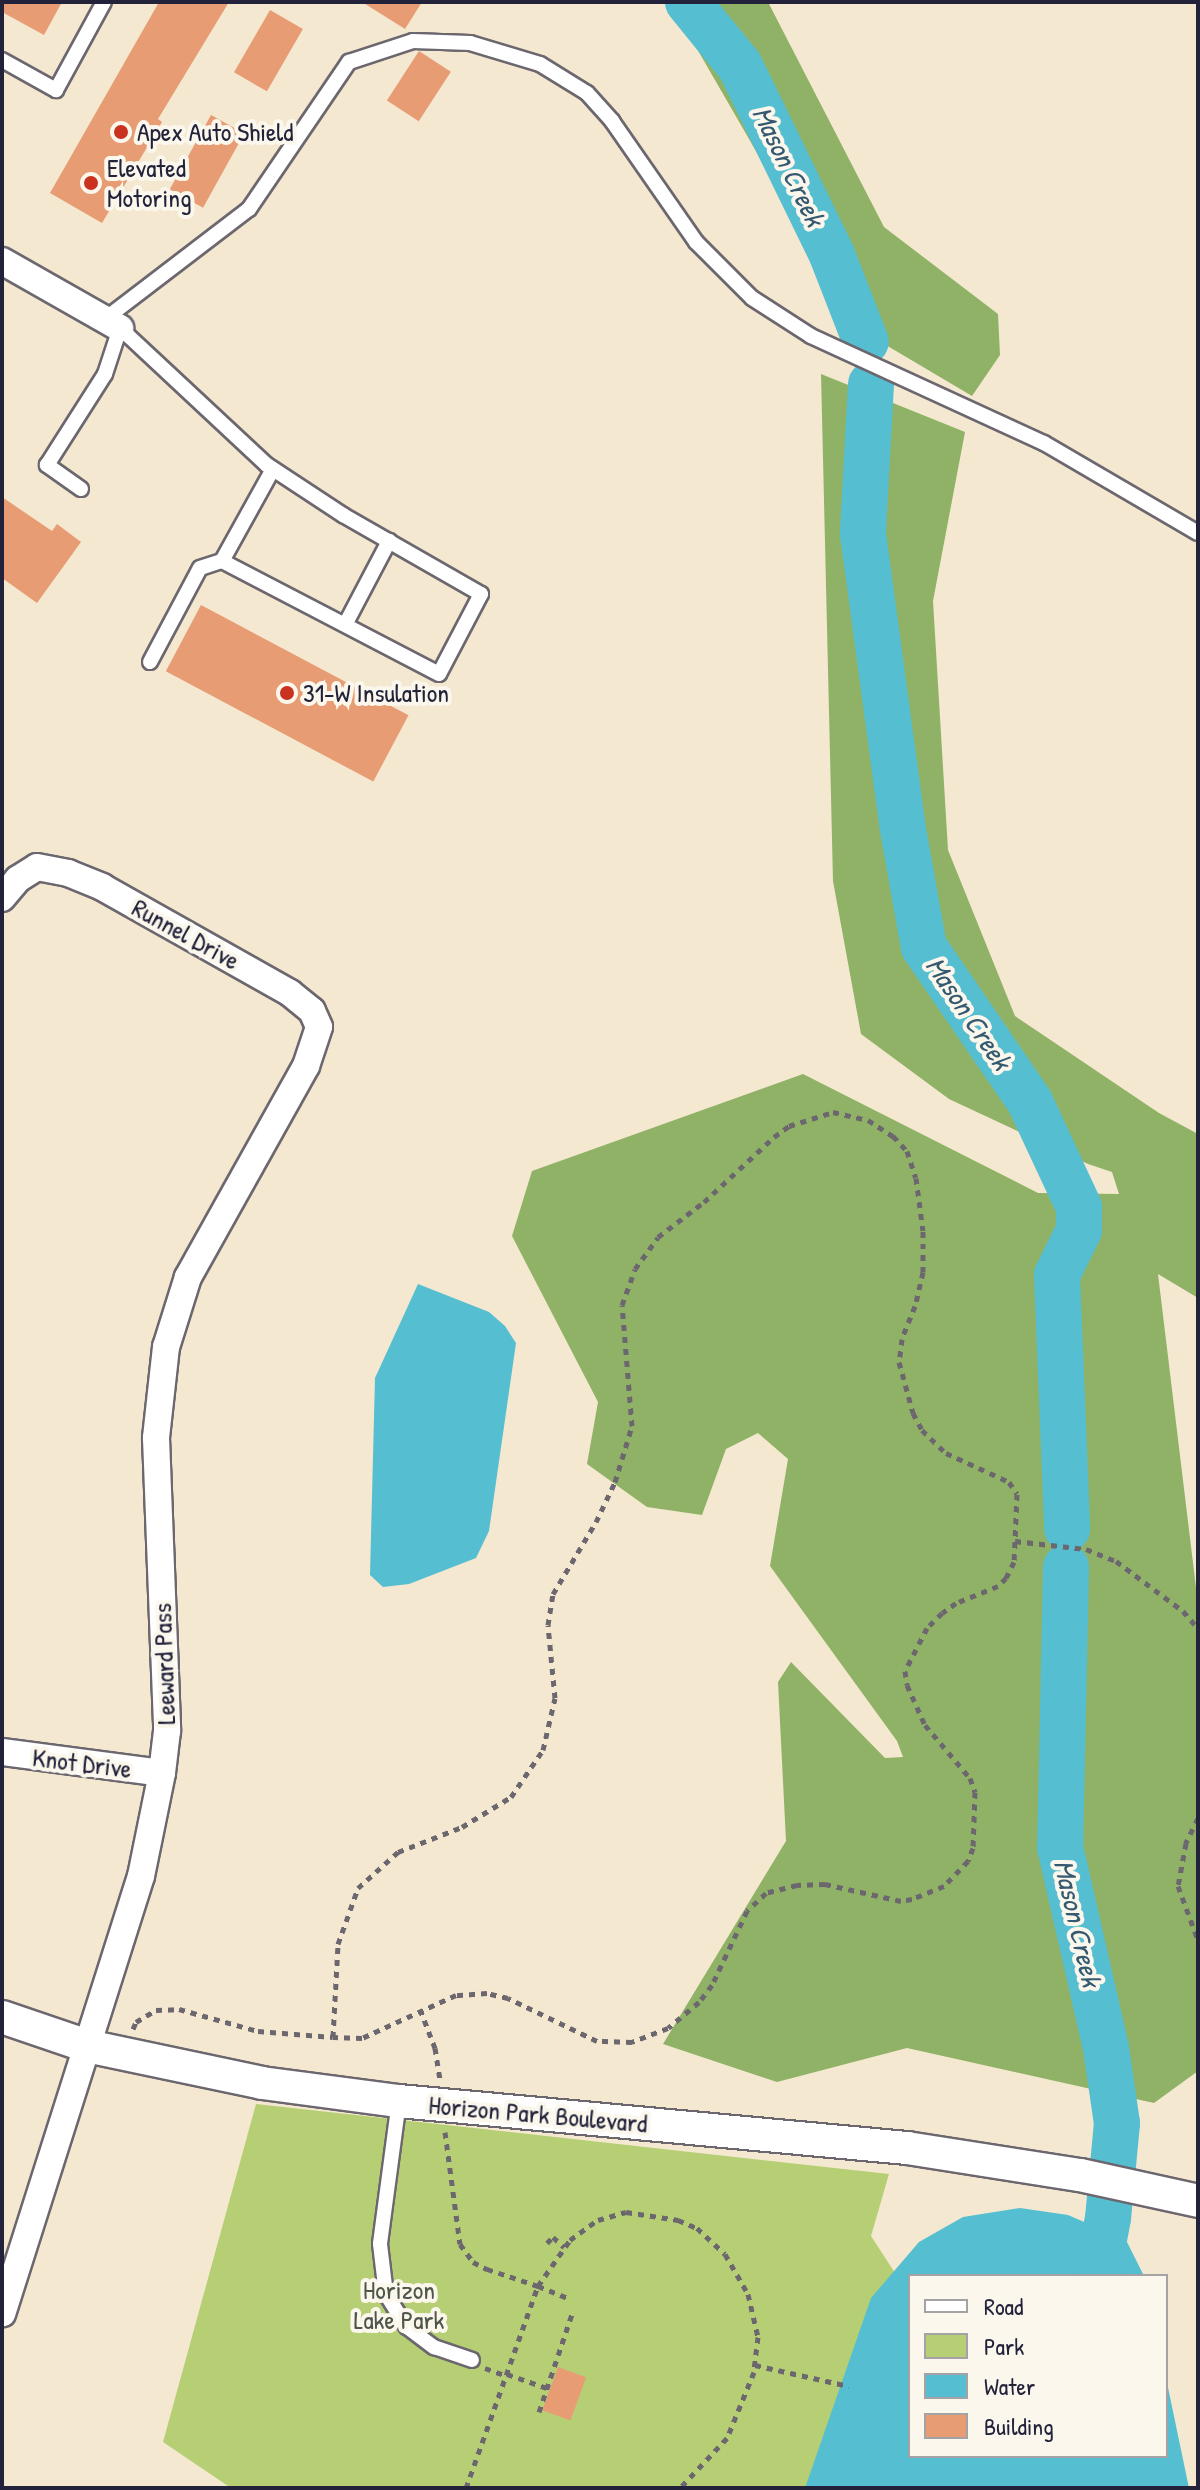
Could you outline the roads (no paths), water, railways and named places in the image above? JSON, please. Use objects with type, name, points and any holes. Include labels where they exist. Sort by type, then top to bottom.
[{"type":"street","points":[[2,261],[112,324]]},
{"type":"street","name":"Runnel Drive","points":[[2,898],[18,879],[37,867],[68,873],[102,887],[290,993],[312,1011],[319,1027]]},
{"type":"street","name":"Leeward Pass","points":[[2,2313],[11,2252],[87,2046],[141,1876],[162,1773],[167,1731],[156,1438],[166,1347],[188,1277],[306,1066],[319,1027]]},
{"type":"street","name":"Knot Drive","points":[[2,1752],[162,1773]]},
{"type":"street","name":"Horizon Park Boulevard","points":[[2,2017],[87,2046],[262,2083],[399,2101],[907,2148],[1080,2175],[1198,2201]]},
{"type":"lane","points":[[2,60],[56,90],[104,2]]},
{"type":"lane","points":[[81,489],[47,465],[105,374],[112,324],[249,209],[349,62],[413,41],[470,43],[540,64],[587,93],[612,121],[696,242],[752,298],[811,336],[1044,443],[1198,533]]},
{"type":"lane","points":[[112,324],[273,469],[481,594],[439,674],[222,561]]},
{"type":"lane","points":[[150,662],[200,568],[222,561],[273,469]]},
{"type":"lane","points":[[346,623],[389,541]]},
{"type":"lane","points":[[399,2101],[380,2244],[386,2294],[407,2327],[434,2347],[472,2360]]},
{"type":"water","points":[[418,1284],[489,1312],[505,1326],[516,1343],[489,1531],[476,1558],[409,1584],[383,1587],[370,1575],[375,1378]]},
{"type":"water","points":[[1020,2208],[1068,2215],[1126,2240],[1143,2274],[908,2274],[908,2458],[1168,2458],[1168,2388],[1189,2488],[805,2488],[871,2298],[919,2242],[963,2217]]},
{"type":"waterway","name":"Mason Creek","points":[[688,2],[740,66],[832,255],[866,342]]},
{"type":"waterway","name":"Mason Creek","points":[[871,384],[863,534],[902,824],[924,947],[1030,1102],[1079,1207],[1079,1230],[1057,1275],[1067,1529]]},
{"type":"waterway","name":"Mason Creek","points":[[1066,1567],[1060,1847],[1106,2048],[1117,2123],[1108,2218],[1097,2274]]},
{"type":"place","name":"Apex Auto Shield","points":[[121,132]]},
{"type":"place","name":"Elevated Motoring","points":[[91,183]]},
{"type":"place","name":"31-W Insulation","points":[[287,693]]},
{"type":"park label","name":"Horizon Lake Park","points":[[399,2305]]}]
